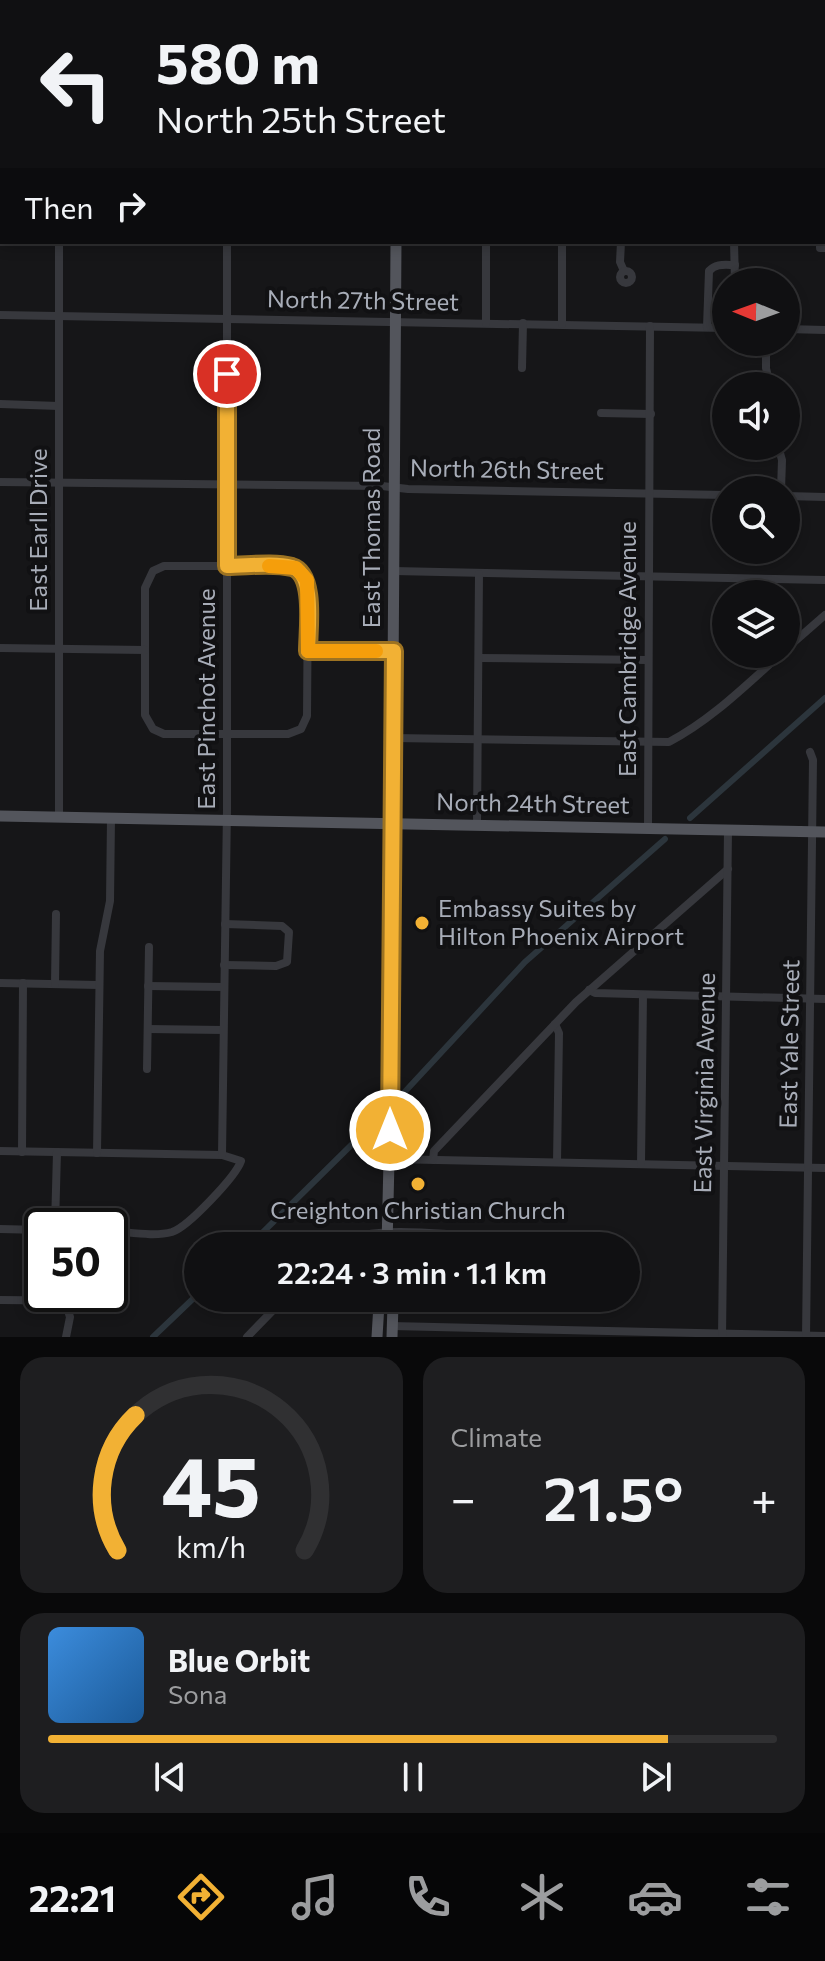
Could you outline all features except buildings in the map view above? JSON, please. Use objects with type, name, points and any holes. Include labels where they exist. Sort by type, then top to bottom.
[{"type":"main road","name":"East Thomas Road","points":[[387,1232],[396,244]]},
{"type":"main road","name":"North 24th Street","points":[[0,816],[819,832]]},
{"type":"main road","points":[[377,1337],[379,1312]]},
{"type":"main road","points":[[392,1332],[393,1312]]},
{"type":"street","name":"East Earll Drive","points":[[59,244],[59,817]]},
{"type":"street","name":"East Pinchot Avenue","points":[[222,1155],[227,244]]},
{"type":"street","points":[[486,244],[486,323]]},
{"type":"street","points":[[562,244],[562,324]]},
{"type":"street","points":[[621,244],[620,262],[624,271]]},
{"type":"street","points":[[707,327],[709,271],[720,265],[735,265],[734,244]]},
{"type":"street","name":"North 27th Street","points":[[0,315],[712,327]]},
{"type":"street","points":[[522,368],[523,323]]},
{"type":"street","name":"East Cambridge Avenue","points":[[648,828],[650,326]]},
{"type":"street","points":[[800,329],[825,330]]},
{"type":"street","points":[[0,404],[59,406]]},
{"type":"street","points":[[601,413],[651,414]]},
{"type":"street","name":"North 26th Street","points":[[0,482],[712,495]]},
{"type":"street","points":[[800,496],[825,497]]},
{"type":"street","points":[[164,566],[227,566],[288,566],[301,572],[308,586],[307,716],[301,729],[288,734],[164,734],[149,725],[145,715],[145,588],[153,571],[164,566]]},
{"type":"street","points":[[394,571],[825,580]]},
{"type":"street","points":[[477,824],[479,574]]},
{"type":"street","points":[[800,637],[825,615]]},
{"type":"street","points":[[0,648],[145,650]]},
{"type":"street","points":[[308,651],[394,651]]},
{"type":"street","points":[[479,658],[647,660]]},
{"type":"street","points":[[393,738],[669,742],[690,731],[764,668]]},
{"type":"street","name":"East Yale Street","points":[[806,1336],[811,999],[819,832],[810,752]]},
{"type":"street","points":[[97,1153],[100,939],[110,893],[111,818]]},
{"type":"street","name":"East Virginia Avenue","points":[[722,1335],[728,830]]},
{"type":"street","points":[[433,1160],[434,1151],[589,990],[728,869]]},
{"type":"street","points":[[55,984],[56,914]]},
{"type":"street","points":[[224,965],[276,966],[287,962],[289,955],[289,932],[282,926],[225,924]]},
{"type":"street","points":[[147,1069],[149,947]]},
{"type":"street","points":[[0,983],[99,985]]},
{"type":"street","points":[[22,1152],[23,983]]},
{"type":"street","points":[[148,986],[224,987]]},
{"type":"street","points":[[589,990],[595,993],[643,995],[825,999]]},
{"type":"street","points":[[641,1164],[643,995]]},
{"type":"street","points":[[555,1024],[559,1033],[557,1162]]},
{"type":"street","points":[[148,1029],[223,1030]]},
{"type":"street","points":[[0,1151],[222,1155],[241,1161],[227,1182],[179,1229],[165,1233],[128,1232]]},
{"type":"street","points":[[55,1208],[57,1152]]},
{"type":"street","points":[[389,1159],[825,1168]]},
{"type":"street","points":[[0,1229],[24,1230]]},
{"type":"street","points":[[0,1300],[24,1299]]},
{"type":"street","points":[[66,1337],[69,1312]]},
{"type":"street","points":[[247,1337],[271,1312]]},
{"type":"street","points":[[392,1332],[825,1336]]},
{"type":"waterway","points":[[690,818],[825,698]]},
{"type":"waterway","points":[[263,1232],[400,1097],[525,962],[665,839]]},
{"type":"waterway","points":[[153,1337],[184,1307]]},
{"type":"slow traffic","points":[[269,566],[296,568],[307,580],[308,651],[376,651]]},
{"type":"place","name":"Embassy Suites by Hilton Phoenix Airport","points":[[422,923]]},
{"type":"place","name":"Creighton Christian Church","points":[[418,1184]]},
{"type":"route","points":[[227,374],[227,566],[288,566],[301,572],[308,586],[308,651],[394,651],[390,1130]]}]
